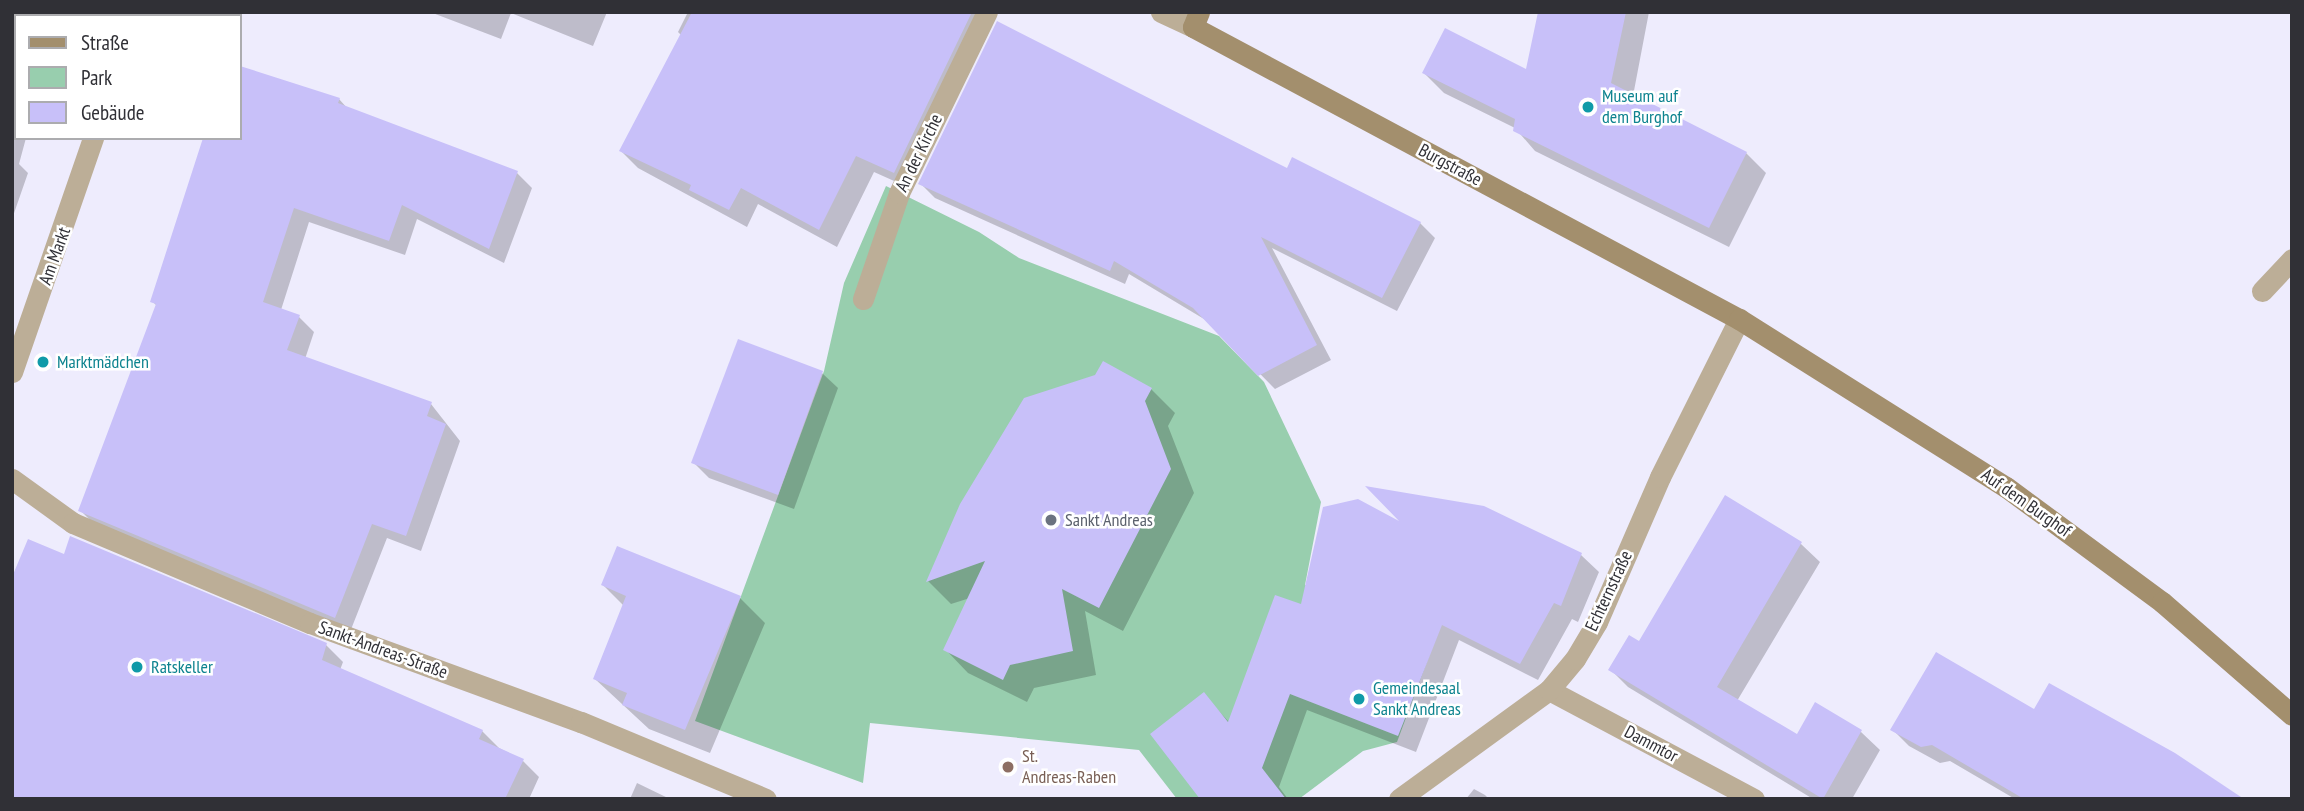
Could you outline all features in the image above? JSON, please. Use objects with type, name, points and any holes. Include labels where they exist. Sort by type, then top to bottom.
[{"type":"street","name":"An der Kirche","points":[[863,299],[899,193],[987,12]]},
{"type":"street","name":"Burgstraße","points":[[1161,12],[1196,20],[1739,319]]},
{"type":"street","name":"Am Markt","points":[[12,372],[92,140]]},
{"type":"street","points":[[2262,291],[2292,259]]},
{"type":"street","name":"Echternstraße","points":[[1399,799],[1549,690],[1597,622],[1660,477],[1739,319]]},
{"type":"street","name":"Auf dem Burghof","points":[[1739,319],[2006,487],[2162,602],[2292,715]]},
{"type":"street","name":"Sankt-Andreas-Straße","points":[[12,479],[73,523],[310,623],[581,722],[766,799]]},
{"type":"street","name":"Dammtor","points":[[1549,690],[1754,799]]},
{"type":"green space","points":[[886,186],[979,232],[1019,258],[1219,336],[1264,382],[1321,502],[1305,585],[1438,632],[1397,742],[1363,751],[1299,799],[1177,799],[1139,750],[870,723],[863,783],[695,721],[824,371],[844,283]]},
{"type":"building","points":[[692,12],[972,12],[894,173],[856,156],[819,230],[741,188],[729,210],[689,190],[691,185],[619,151]]},
{"type":"building","name":"Museum auf dem Burghof","points":[[1538,12],[1626,12],[1611,83],[1747,152],[1709,228],[1513,131],[1515,119],[1422,73],[1445,28],[1526,69]]},
{"type":"building","points":[[997,21],[1287,168],[1292,157],[1421,222],[1382,298],[1261,237],[1317,345],[1258,376],[1193,308],[1114,261],[1110,271],[918,184]]},
{"type":"building","points":[[242,67],[340,98],[338,103],[518,171],[489,249],[402,205],[389,241],[294,208],[263,302],[300,315],[287,350],[432,402],[427,416],[446,424],[406,536],[372,524],[335,618],[78,511],[156,304],[150,302],[202,140],[242,140]]},
{"type":"building","points":[[738,339],[823,371],[778,495],[691,463]]},
{"type":"building","name":"Sankt Andreas","points":[[1103,361],[1152,388],[1145,401],[1171,469],[1099,608],[1062,589],[1073,651],[1010,665],[1003,680],[943,650],[985,561],[926,582],[960,504],[1024,398],[1095,375]]},
{"type":"building","points":[[1365,486],[1484,506],[1582,553],[1561,606],[1554,603],[1520,664],[1442,625],[1398,736],[1290,694],[1262,768],[1286,799],[1200,799],[1150,734],[1204,692],[1228,722],[1275,595],[1301,604],[1323,507],[1358,499],[1399,521]]},
{"type":"building","points":[[1725,495],[1802,542],[1717,687],[1797,734],[1815,702],[1862,730],[1823,799],[1608,670],[1629,635],[1639,641]]},
{"type":"building","points":[[70,536],[327,643],[322,660],[483,730],[479,739],[524,759],[505,799],[12,799],[12,577],[28,539],[64,554]]},
{"type":"building","points":[[617,546],[741,596],[685,730],[622,705],[627,693],[593,679],[626,596],[601,585]]},
{"type":"building","points":[[1936,652],[2034,709],[2049,683],[2175,753],[2244,799],[2024,799],[1932,745],[1921,747],[1890,730]]},
{"type":"place","name":"Museum auf dem Burghof","points":[[1588,107]]},
{"type":"place","name":"Marktmädchen","points":[[43,362]]},
{"type":"place","name":"Sankt Andreas","points":[[1051,520]]},
{"type":"place","name":"Ratskeller","points":[[137,667]]},
{"type":"place","name":"Gemeindesaal Sankt Andreas","points":[[1359,699]]},
{"type":"place","name":"St. Andreas-Raben","points":[[1008,767]]}]
